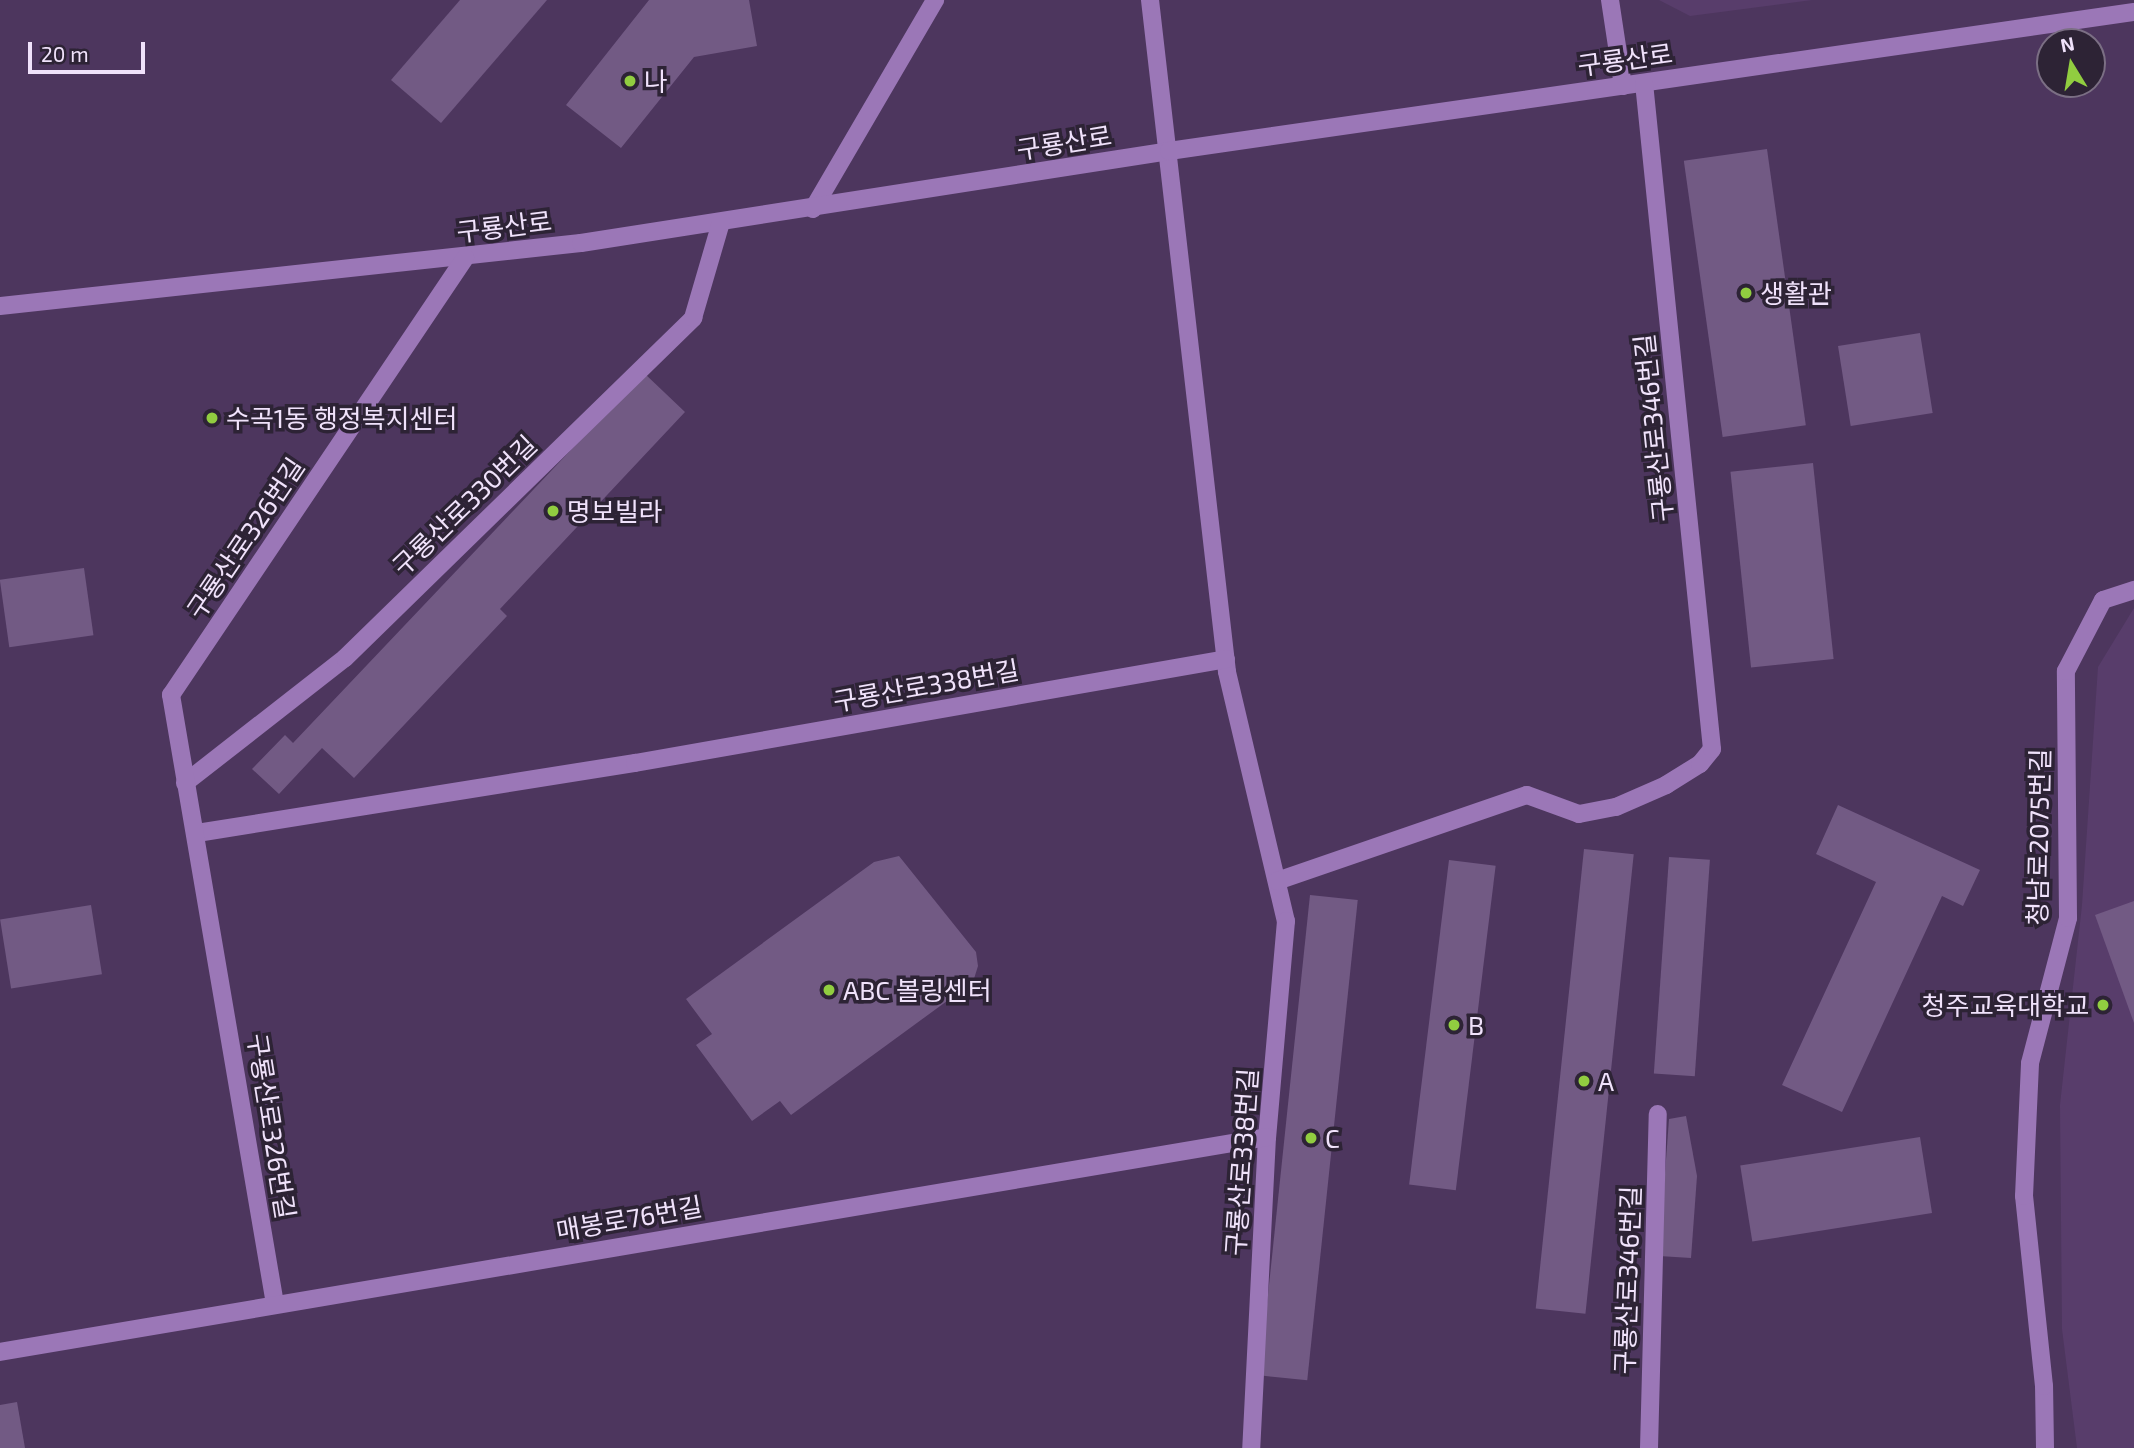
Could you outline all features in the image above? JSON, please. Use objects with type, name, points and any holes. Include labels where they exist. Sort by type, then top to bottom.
[{"type":"street","points":[[813,209],[935,0]]},
{"type":"street","name":"구룡산로338번길","points":[[1150,0],[1226,659],[1286,921],[1267,1137],[1251,1448]]},
{"type":"street","points":[[1610,0],[1623,86]]},
{"type":"street","name":"구룡산로","points":[[0,306],[465,258],[813,209],[1169,151],[2134,12]]},
{"type":"street","name":"구룡산로346번길","points":[[1277,881],[1527,795],[1579,814],[1616,807],[1646,797],[1700,764],[1712,749],[1644,83]]},
{"type":"street","name":"구룡산로330번길","points":[[185,783],[345,658],[693,318],[721,222]]},
{"type":"street","name":"구룡산로326번길","points":[[275,1304],[197,833],[185,783],[171,695],[465,258]]},
{"type":"street","name":"청남로2075번길","points":[[2045,1448],[2044,1386],[2024,1196],[2029,1063],[2068,918],[2066,670],[2103,600],[2134,590]]},
{"type":"street","name":"구룡산로338번길","points":[[197,833],[635,763],[1226,659]]},
{"type":"street","name":"구룡산로346번길","points":[[1649,1448],[1658,1114]]},
{"type":"street","name":"매봉로76번길","points":[[0,1352],[1267,1137]]},
{"type":"shaded area","points":[[1659,0],[1812,0],[1690,16]]},
{"type":"shaded area","name":"청주교육대학교","points":[[2134,608],[2134,1448],[2077,1448],[2062,1329],[2060,1105],[2082,905],[2098,667]]},
{"type":"building","points":[[460,0],[547,0],[441,123],[391,80]]},
{"type":"building","name":"나","points":[[649,0],[749,0],[757,46],[694,57],[621,148],[566,105]]},
{"type":"building","name":"생활관","points":[[1767,149],[1806,425],[1723,437],[1684,161]]},
{"type":"building","points":[[1920,333],[1933,413],[1851,426],[1838,346]]},
{"type":"building","name":"명보빌라","points":[[644,373],[685,412],[500,609],[507,616],[354,778],[322,748],[279,794],[252,769],[285,735],[293,743]]},
{"type":"building","points":[[1813,463],[1834,659],[1751,668],[1730,472]]},
{"type":"building","points":[[84,568],[93,635],[9,647],[0,580]]},
{"type":"building","points":[[1838,805],[1980,870],[1963,906],[1942,896],[1842,1112],[1782,1085],[1876,882],[1816,854]]},
{"type":"building","name":"A","points":[[1584,849],[1634,854],[1585,1314],[1536,1308]]},
{"type":"building","name":"ABC 볼링센터","points":[[899,856],[976,952],[978,966],[973,982],[791,1115],[780,1101],[752,1121],[696,1045],[712,1034],[686,999],[874,862]]},
{"type":"building","points":[[1669,857],[1710,860],[1695,1076],[1654,1073]]},
{"type":"building","name":"B","points":[[1449,860],[1496,866],[1456,1190],[1409,1185]]},
{"type":"building","name":"C","points":[[1310,895],[1358,900],[1307,1380],[1260,1375]]},
{"type":"building","points":[[2134,901],[2134,1023],[2095,915]]},
{"type":"building","points":[[91,905],[102,974],[11,989],[0,919]]},
{"type":"building","points":[[1686,1116],[1697,1176],[1691,1258],[1659,1256],[1669,1119]]},
{"type":"building","points":[[1920,1137],[1932,1213],[1752,1242],[1740,1165]]},
{"type":"building","points":[[17,1402],[25,1448],[0,1448],[0,1405]]},
{"type":"place","name":"나","points":[[630,81]]},
{"type":"place","name":"생활관","points":[[1746,293]]},
{"type":"place","name":"수곡1동 행정복지센터","points":[[212,418]]},
{"type":"place","name":"명보빌라","points":[[553,511]]},
{"type":"place","name":"ABC 볼링센터","points":[[829,990]]},
{"type":"place","name":"청주교육대학교","points":[[2103,1005]]},
{"type":"place","name":"B","points":[[1454,1025]]},
{"type":"place","name":"A","points":[[1584,1081]]},
{"type":"place","name":"C","points":[[1311,1138]]}]
